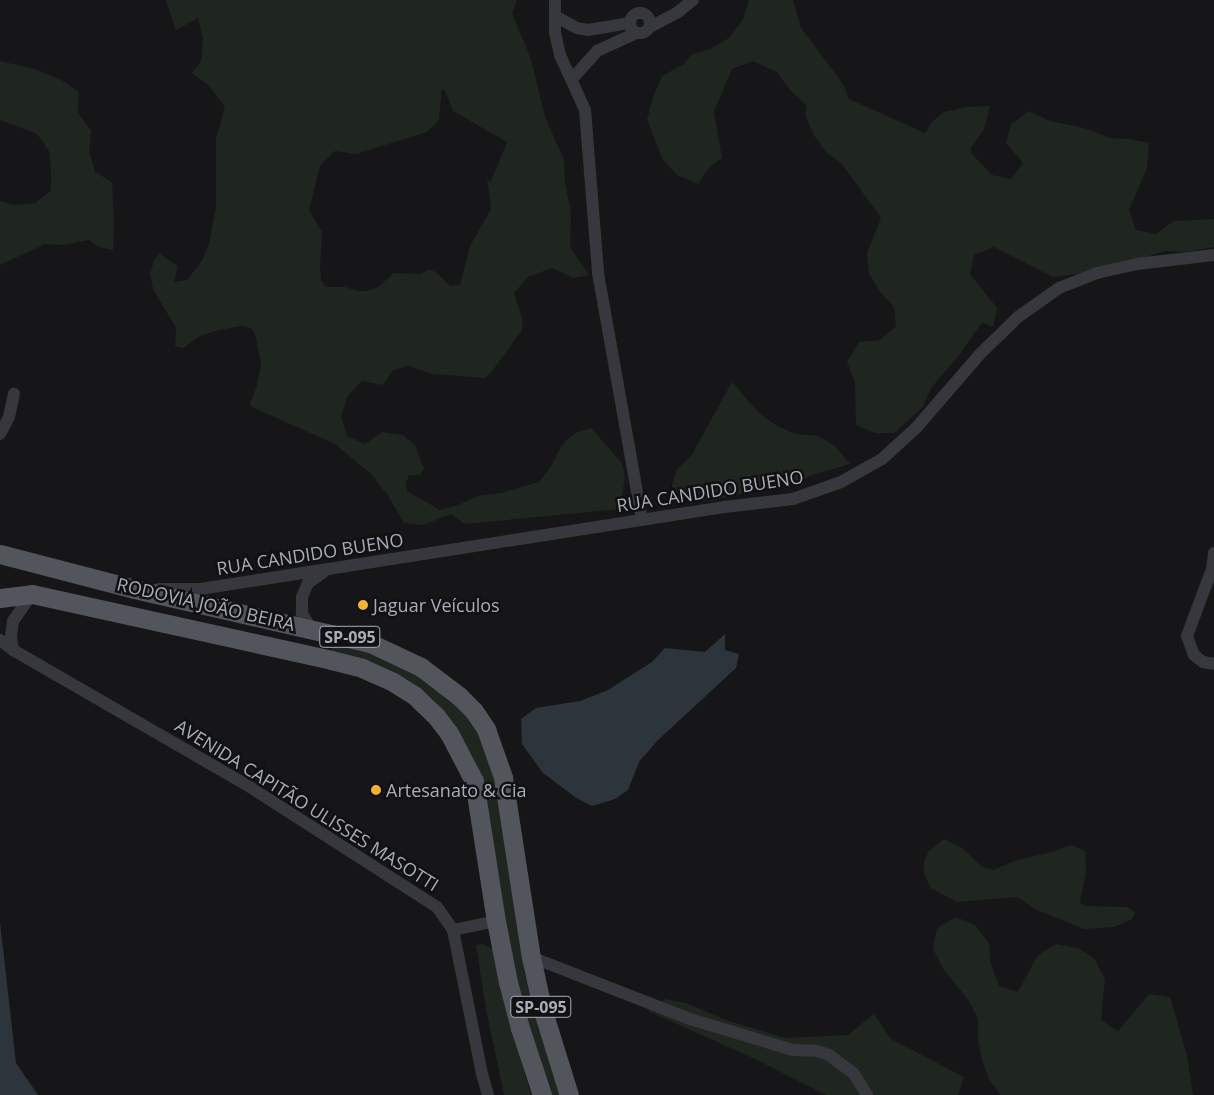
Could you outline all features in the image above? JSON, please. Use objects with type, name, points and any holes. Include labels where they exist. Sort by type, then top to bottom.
[{"type":"main road","name":"RODOVIA JOÃO BEIRA","points":[[0,554],[134,589],[310,627],[370,643],[421,667],[459,696],[474,711],[486,729],[503,777],[531,957],[547,1026],[569,1095]]},
{"type":"main road","name":"RODOVIA JOÃO BEIRA","points":[[0,598],[32,594],[362,668],[393,682],[414,696],[436,716],[450,734],[474,781],[496,921],[520,1028],[542,1095]]},
{"type":"street","points":[[555,0],[555,33],[560,55],[585,110],[598,273],[642,520]]},
{"type":"street","points":[[555,16],[577,28],[588,30],[633,28],[642,34],[650,27],[678,12],[692,0]]},
{"type":"street","points":[[633,28],[633,16],[644,13],[648,16],[650,27]]},
{"type":"street","points":[[572,79],[597,52],[633,28]]},
{"type":"street","name":"RUA CANDIDO BUENO","points":[[134,589],[200,589],[642,520],[793,499],[841,482],[889,452],[916,428],[981,353],[1018,317],[1059,288],[1097,272],[1214,255]]},
{"type":"street","points":[[0,434],[10,418],[14,394]]},
{"type":"street","points":[[1214,553],[1212,569],[1187,636],[1194,655],[1203,662],[1214,664]]},
{"type":"street","points":[[310,627],[302,613],[302,597],[308,583],[326,570]]},
{"type":"street","points":[[14,650],[11,637],[13,621],[32,594]]},
{"type":"street","name":"AVENIDA CAPITÃO ULISSES MASOTTI","points":[[0,640],[250,788],[437,907],[453,930],[482,1074],[488,1095]]},
{"type":"street","points":[[453,930],[496,921]]},
{"type":"street","points":[[531,957],[690,1019],[793,1050],[817,1051],[829,1055],[854,1074],[867,1095]]},
{"type":"shaded area","points":[[166,0],[517,0],[512,13],[531,59],[545,117],[564,160],[565,182],[571,213],[570,247],[589,275],[573,278],[552,268],[528,277],[514,293],[522,318],[522,330],[490,374],[485,378],[432,374],[409,366],[393,370],[383,385],[362,381],[348,395],[341,417],[347,436],[365,444],[382,432],[403,435],[415,445],[424,469],[420,475],[409,475],[406,483],[407,491],[440,510],[459,505],[477,496],[501,493],[539,482],[552,465],[561,446],[575,433],[591,428],[622,463],[625,477],[620,509],[465,524],[451,514],[423,525],[404,523],[389,497],[372,475],[335,444],[252,407],[250,403],[257,386],[261,365],[256,337],[251,328],[242,326],[218,330],[200,336],[183,348],[175,346],[176,328],[153,289],[150,273],[155,258],[160,254],[178,266],[174,282],[187,280],[202,261],[209,244],[216,207],[216,139],[225,107],[208,85],[192,73],[201,62],[203,39],[198,18],[176,30]],"holes":[[[442,89],[445,91],[453,111],[507,142],[490,183],[487,177],[491,209],[470,246],[460,285],[450,286],[437,273],[429,269],[421,274],[394,273],[378,287],[367,291],[358,291],[345,287],[326,287],[321,280],[322,232],[309,210],[320,166],[335,151],[356,154],[427,132],[439,120]]]},
{"type":"shaded area","points":[[749,0],[793,0],[801,28],[843,84],[849,99],[925,133],[933,121],[944,112],[966,107],[990,106],[984,129],[971,148],[971,153],[992,175],[1011,179],[1023,163],[1006,143],[1011,124],[1029,111],[1050,121],[1088,129],[1110,138],[1130,139],[1149,143],[1147,168],[1129,210],[1136,230],[1156,234],[1174,221],[1214,219],[1214,247],[1186,252],[1165,251],[1097,272],[1053,277],[994,247],[974,255],[970,274],[997,308],[993,327],[982,322],[959,355],[931,388],[923,407],[894,433],[875,433],[856,425],[855,382],[847,362],[859,342],[879,340],[896,327],[894,307],[881,293],[869,274],[867,253],[881,218],[842,164],[826,152],[813,134],[805,114],[807,106],[790,90],[777,72],[753,61],[732,69],[714,111],[722,158],[708,169],[698,184],[677,175],[663,160],[647,120],[653,97],[662,76],[684,64],[691,55],[710,49],[729,38],[743,19]]},
{"type":"shaded area","points":[[0,61],[38,70],[63,81],[79,92],[78,113],[91,131],[89,150],[95,172],[112,182],[113,250],[98,247],[89,240],[64,245],[45,244],[0,265],[0,201],[14,205],[35,203],[51,191],[51,171],[49,151],[37,134],[0,120]]},
{"type":"shaded area","points":[[732,382],[758,412],[777,426],[796,434],[818,436],[835,446],[850,464],[812,475],[793,484],[773,486],[710,501],[689,500],[671,489],[677,469],[691,456]]},
{"type":"shaded area","points":[[725,634],[725,650],[739,654],[736,668],[657,741],[639,762],[628,790],[615,799],[592,806],[575,797],[543,773],[522,744],[521,719],[536,708],[580,701],[608,690],[652,662],[665,648],[705,652]]},
{"type":"shaded area","points":[[333,641],[352,645],[394,661],[433,684],[463,711],[475,726],[495,777],[525,975],[533,1010],[560,1095],[550,1095],[532,1043],[504,922],[487,803],[481,778],[472,755],[460,736],[331,654]]},
{"type":"shaded area","points":[[944,839],[962,848],[981,866],[993,870],[1017,860],[1048,853],[1071,845],[1085,851],[1086,872],[1080,903],[1087,906],[1127,907],[1135,912],[1132,919],[1114,927],[1084,929],[1035,909],[1017,897],[957,902],[931,888],[924,874],[924,861],[929,851]]},
{"type":"shaded area","points":[[956,917],[975,925],[989,943],[991,964],[999,986],[1018,992],[1037,956],[1056,944],[1077,948],[1094,958],[1105,980],[1101,1020],[1118,1031],[1149,994],[1170,997],[1187,1055],[1193,1095],[1001,1095],[990,1081],[982,1060],[978,1039],[978,1019],[969,1001],[944,970],[933,949],[937,928]]},
{"type":"shaded area","points":[[0,922],[16,1063],[38,1095],[0,1095]]},
{"type":"shaded area","points":[[483,944],[493,949],[505,1006],[531,1095],[504,1095],[486,1009],[476,945]]},
{"type":"shaded area","points":[[665,999],[686,1003],[726,1020],[785,1038],[848,1035],[874,1014],[891,1039],[964,1077],[958,1095],[826,1095],[751,1057],[648,1011]]},
{"type":"place","name":"Jaguar Veículos","points":[[363,605]]},
{"type":"place","name":"Artesanato & Cia","points":[[376,790]]}]
